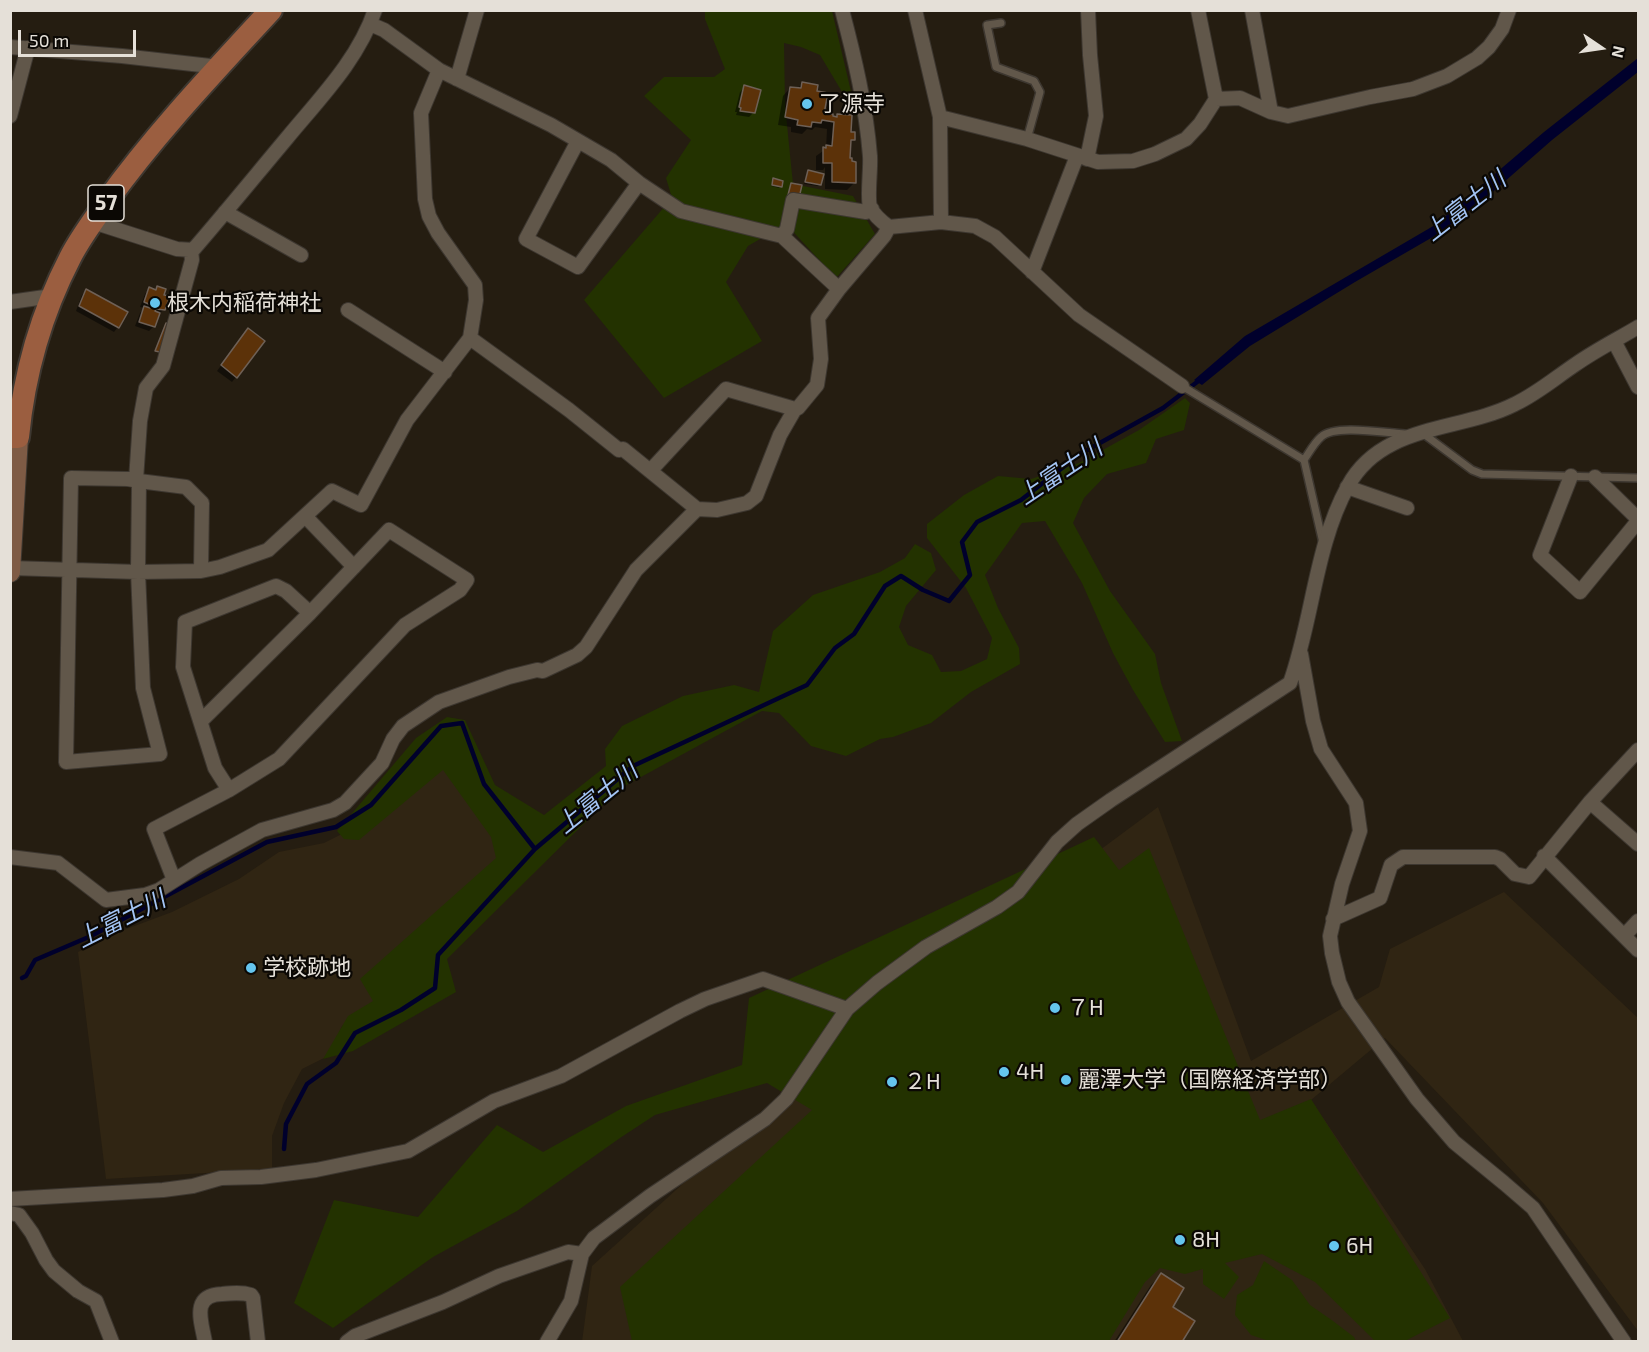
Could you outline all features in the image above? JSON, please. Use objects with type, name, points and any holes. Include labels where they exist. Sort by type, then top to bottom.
[{"type":"main road","name":"57","points":[[14,437],[43,320],[70,257],[150,145],[271,10]]},
{"type":"main road","points":[[11,570],[14,437]]},
{"type":"street","points":[[93,222],[177,249],[193,250],[353,57],[375,10]]},
{"type":"street","points":[[457,79],[477,10]]},
{"type":"street","points":[[842,10],[859,75],[864,105],[870,157],[870,206],[889,227]]},
{"type":"street","points":[[915,10],[940,117],[941,222]]},
{"type":"street","points":[[1032,272],[1082,158],[1096,116],[1088,10]]},
{"type":"street","points":[[940,117],[1027,139],[1082,158],[1108,163],[1133,161],[1178,144],[1200,124],[1216,99],[1198,10]]},
{"type":"street","points":[[1252,10],[1271,112]]},
{"type":"street","points":[[1216,99],[1240,98],[1271,112],[1298,116],[1340,103],[1413,89],[1447,76],[1477,58],[1489,47],[1502,29],[1509,10]]},
{"type":"street","points":[[370,24],[384,30],[439,70],[611,160],[639,183],[681,211],[782,236],[839,289]]},
{"type":"street","points":[[10,47],[219,67]]},
{"type":"street","points":[[10,116],[28,48]]},
{"type":"street","points":[[11,570],[201,571],[220,567],[268,550],[332,491],[361,505],[407,420],[470,338],[476,300],[475,285],[438,232],[429,216],[425,199],[421,113],[439,70]]},
{"type":"street","points":[[578,141],[526,239],[578,267],[639,183]]},
{"type":"street","points":[[782,236],[787,229],[793,200],[866,212],[872,209]]},
{"type":"street","points":[[225,212],[301,255]]},
{"type":"street","points":[[889,227],[941,222],[975,226],[995,237],[1079,315],[1182,386]]},
{"type":"street","points":[[470,338],[569,410],[604,440],[620,450],[623,449],[651,470],[697,509],[717,510],[747,503],[756,496],[780,435],[795,409],[817,385],[821,358],[818,318],[889,227]]},
{"type":"street","points":[[190,250],[192,260],[166,356],[163,366],[146,388],[140,421],[137,481],[142,688],[160,754],[66,762],[71,478],[137,481],[186,487],[202,503],[201,571]]},
{"type":"street","points":[[10,302],[52,296]]},
{"type":"street","points":[[348,310],[445,372]]},
{"type":"street","points":[[547,1341],[571,1301],[582,1254],[594,1238],[641,1203],[765,1119],[786,1099],[847,1009],[877,983],[926,947],[997,907],[1018,892],[1057,842],[1077,824],[1290,682],[1301,652],[1333,517],[1347,486],[1368,459],[1417,434],[1497,412],[1514,405],[1548,386],[1576,364],[1638,327]]},
{"type":"street","points":[[1614,341],[1638,387]]},
{"type":"street","points":[[651,470],[726,389],[795,409]]},
{"type":"street","points":[[1571,476],[1540,555],[1580,592],[1638,520],[1594,477]]},
{"type":"street","points":[[1347,486],[1407,508]]},
{"type":"street","points":[[10,857],[58,863],[106,900],[145,895],[159,890],[262,830],[333,810],[345,803],[382,763],[393,739],[403,726],[439,702],[509,677],[537,670],[543,671],[577,655],[586,647],[636,570],[697,509]]},
{"type":"street","points":[[305,516],[354,567]]},
{"type":"street","points":[[174,880],[154,829],[229,790],[279,759],[405,625],[460,590],[467,580],[389,530],[310,613],[201,721]]},
{"type":"street","points":[[229,790],[215,768],[183,667],[185,622],[276,586],[286,591],[310,613]]},
{"type":"street","points":[[1301,652],[1313,721],[1321,749],[1356,803],[1360,831],[1342,884],[1330,936],[1332,953],[1348,1002],[1417,1100],[1454,1143],[1533,1208],[1624,1341]]},
{"type":"street","points":[[1333,919],[1380,897],[1391,865],[1403,857],[1495,857],[1515,874],[1529,877],[1590,802],[1638,750]]},
{"type":"street","points":[[1590,802],[1638,844]]},
{"type":"street","points":[[1544,856],[1638,950]]},
{"type":"street","points":[[1624,936],[1638,921]]},
{"type":"street","points":[[10,1198],[163,1190],[193,1186],[221,1178],[261,1177],[316,1170],[408,1150],[494,1101],[561,1076],[680,1011],[705,999],[763,979],[847,1009]]},
{"type":"street","points":[[10,1214],[19,1215],[54,1271],[78,1291],[96,1301],[112,1341]]},
{"type":"street","points":[[347,1341],[443,1302],[499,1276],[568,1252],[582,1254]]},
{"type":"street","points":[[205,1341],[200,1313],[201,1305],[206,1297],[212,1294],[245,1293],[253,1298],[258,1341]]},
{"type":"lane","points":[[1001,23],[987,25],[996,67],[1034,81],[1040,92],[1027,139]]},
{"type":"lane","points":[[1182,386],[1304,460],[1324,549]]},
{"type":"lane","points":[[1304,460],[1321,436],[1340,430],[1417,434],[1472,470],[1482,474],[1638,478]]},
{"type":"shaded area","name":"学校跡地","points":[[446,738],[517,847],[421,984],[342,1026],[330,1055],[302,1069],[284,1103],[272,1136],[272,1169],[106,1179],[78,952],[113,934],[172,912],[239,879],[279,852],[324,843],[354,828]]},
{"type":"shaded area","name":"麗澤大学（国際経済学部）","points":[[1158,807],[1251,1061],[1379,987],[1390,949],[1504,892],[1638,1018],[1638,1331],[1543,1203],[1385,1038],[1311,1100],[1425,1269],[1463,1341],[582,1342],[592,1266],[834,1047]]},
{"type":"green space","points":[[705,11],[832,11],[857,117],[820,55],[784,43],[785,105],[793,184],[853,196],[875,234],[836,278],[786,224],[748,246],[726,282],[762,341],[664,398],[584,300],[672,198],[666,178],[691,140],[644,96],[664,77],[714,77],[725,69],[705,19]]},
{"type":"green space","points":[[1185,398],[1190,403],[1184,430],[1156,439],[1146,463],[1107,474],[1084,498],[1073,523],[1110,591],[1155,654],[1161,683],[1182,741],[1165,742],[1133,690],[1113,653],[1082,583],[1045,521],[1022,523],[985,575],[998,608],[1019,648],[1020,664],[971,692],[931,723],[893,737],[880,739],[846,756],[811,746],[779,713],[762,711],[619,789],[447,959],[456,992],[353,1051],[323,1059],[348,1016],[373,1001],[360,979],[496,858],[491,837],[443,770],[359,840],[344,839],[337,831],[416,738],[447,717],[465,720],[495,785],[544,815],[606,766],[605,749],[622,726],[683,696],[734,685],[759,692],[773,631],[813,595],[880,572],[905,558],[915,544],[931,553],[936,570],[906,606],[899,627],[908,645],[932,655],[941,672],[961,671],[987,659],[992,638],[966,588],[927,538],[927,524],[964,495],[998,476],[1031,479],[1079,463],[1139,430]]},
{"type":"green space","name":"麗澤大学（国際経済学部）","points":[[1094,837],[1119,870],[1149,848],[1260,1120],[1311,1099],[1450,1318],[1405,1341],[1375,1341],[1315,1282],[1262,1254],[1225,1263],[1239,1277],[1224,1299],[1203,1284],[1203,1269],[1185,1274],[1160,1268],[1145,1282],[1109,1341],[632,1341],[620,1287],[812,1110],[767,1083],[655,1115],[517,1211],[433,1257],[333,1328],[294,1303],[334,1200],[418,1217],[497,1125],[543,1152],[626,1106],[742,1065],[749,998]]},
{"type":"green space","points":[[1264,1261],[1292,1280],[1310,1305],[1354,1337],[1356,1341],[1269,1341],[1251,1335],[1235,1315],[1237,1295],[1253,1285]]},
{"type":"water","points":[[1638,58],[1638,72],[1552,140],[1487,197],[1438,234],[1250,346],[1202,385],[1194,380],[1245,336],[1435,225],[1544,132]]},
{"type":"building","points":[[802,82],[818,85],[817,91],[828,93],[824,114],[833,114],[837,117],[837,114],[852,115],[851,132],[855,132],[855,140],[851,140],[850,158],[856,162],[856,183],[832,182],[832,163],[823,163],[823,147],[832,146],[834,122],[822,120],[821,123],[812,122],[811,127],[797,125],[798,120],[785,117],[790,87],[801,88]]},
{"type":"building","points":[[744,85],[761,90],[755,113],[740,111]]},
{"type":"building","points":[[808,170],[824,174],[821,185],[805,182]]},
{"type":"building","points":[[773,178],[783,181],[782,187],[772,185]]},
{"type":"building","points":[[791,183],[802,185],[799,198],[788,195]]},
{"type":"building","points":[[157,286],[166,289],[164,295],[170,296],[165,310],[156,309],[155,311],[160,313],[155,327],[139,322],[144,306],[150,308],[151,305],[144,302],[149,287],[156,290]]},
{"type":"building","points":[[86,289],[128,312],[119,328],[79,306]]},
{"type":"building","points":[[166,323],[171,324],[160,352],[155,351]]},
{"type":"building","points":[[248,328],[265,341],[237,378],[221,365]]},
{"type":"building","points":[[1161,1273],[1184,1288],[1173,1307],[1195,1321],[1182,1342],[1117,1342]]},
{"type":"waterway","name":"上富士川","points":[[22,978],[26,976],[35,960],[91,936],[267,842],[336,827],[371,805],[441,726],[462,723],[484,784],[535,849],[633,766],[807,685],[835,648],[854,634],[885,586],[901,576],[923,590],[949,601],[970,575],[962,542],[977,522],[1021,500],[1080,454],[1163,408],[1201,379]]},
{"type":"waterway","name":"上富士川","points":[[284,1149],[286,1124],[307,1084],[336,1063],[355,1033],[401,1010],[435,988],[438,955],[535,849]]},
{"type":"place","name":"了源寺","points":[[807,104]]},
{"type":"place","name":"根木内稲荷神社","points":[[155,303]]},
{"type":"place","name":"学校跡地","points":[[251,968]]},
{"type":"place","name":"７H","points":[[1055,1008]]},
{"type":"place","name":"4H","points":[[1004,1072]]},
{"type":"place","name":"麗澤大学（国際経済学部）","points":[[1066,1080]]},
{"type":"place","name":"２H","points":[[892,1082]]},
{"type":"place","name":"8H","points":[[1180,1240]]},
{"type":"place","name":"6H","points":[[1334,1246]]}]
